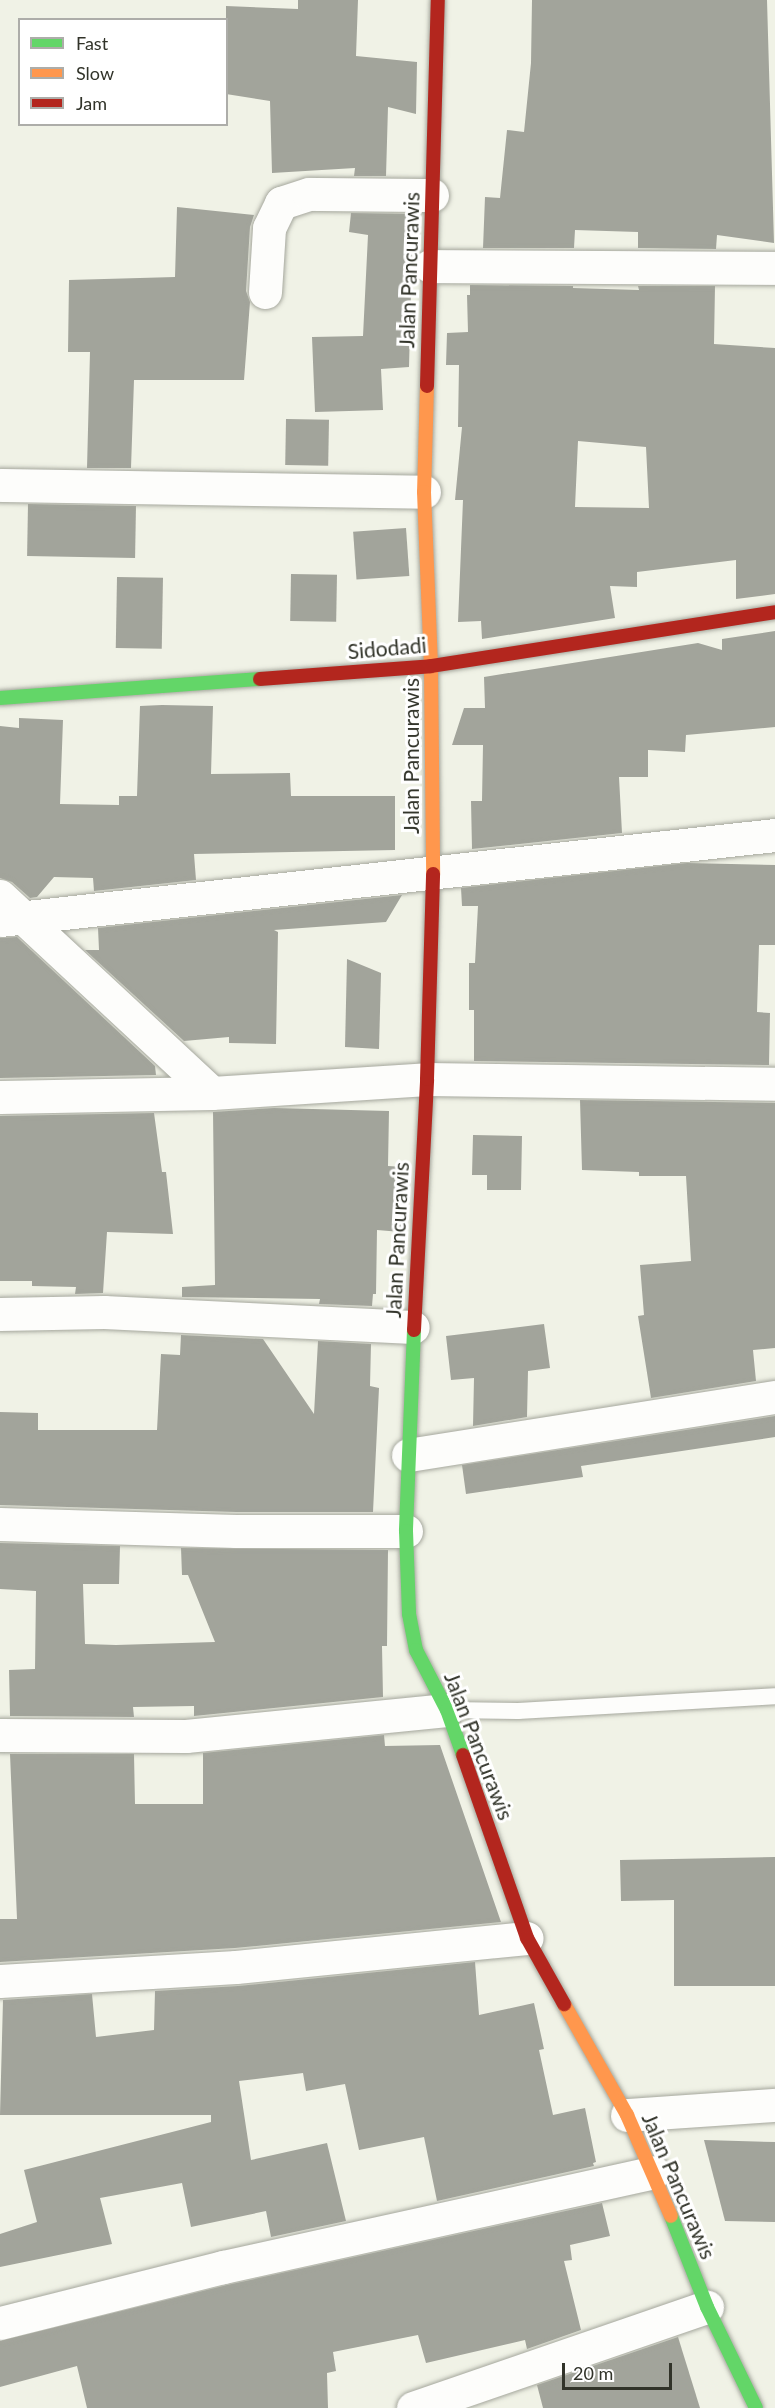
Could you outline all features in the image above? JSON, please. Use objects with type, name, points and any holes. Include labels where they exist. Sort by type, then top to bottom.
[{"type":"street","name":"Jalan Pancurawis","points":[[438,0],[424,492],[432,666],[433,873],[427,1079],[408,1455],[406,1531],[409,1614],[416,1650],[447,1710],[526,1938],[627,2115],[654,2172],[707,2307],[756,2408]]},
{"type":"street","points":[[265,292],[269,228],[280,203],[309,194],[432,195]]},
{"type":"street","points":[[430,266],[775,268]]},
{"type":"street","points":[[0,484],[424,492]]},
{"type":"street","name":"Sidodadi","points":[[0,698],[432,666],[775,612]]},
{"type":"street","points":[[7,911],[433,873],[775,835]]},
{"type":"street","points":[[7,911],[212,1093]]},
{"type":"street","points":[[0,1097],[212,1093],[427,1079],[775,1084]]},
{"type":"street","points":[[0,1314],[104,1312],[413,1327]]},
{"type":"street","points":[[408,1455],[775,1397]]},
{"type":"street","points":[[0,1524],[236,1531],[406,1531]]},
{"type":"street","points":[[0,1735],[186,1736],[447,1710]]},
{"type":"street","points":[[0,1981],[236,1967],[526,1938]]},
{"type":"street","points":[[627,2115],[775,2105]]},
{"type":"street","points":[[0,2323],[224,2267],[654,2172]]},
{"type":"street","points":[[413,2408],[707,2307]]},
{"type":"lane","points":[[447,1710],[518,1711],[775,1696]]},
{"type":"building","points":[[298,0],[358,0],[356,56],[417,62],[416,114],[388,107],[386,176],[354,176],[355,168],[272,173],[270,101],[228,94],[226,6],[298,9]]},
{"type":"building","points":[[532,0],[767,0],[774,243],[717,235],[716,249],[638,248],[638,232],[575,230],[574,248],[483,248],[485,197],[500,198],[507,130],[524,132],[531,63]]},
{"type":"building","points":[[177,207],[254,215],[250,227],[246,291],[250,302],[244,380],[134,380],[131,468],[87,468],[90,352],[68,352],[69,280],[175,277]]},
{"type":"building","points":[[351,213],[413,214],[409,367],[381,369],[383,410],[315,412],[312,337],[363,336],[368,235],[349,232]]},
{"type":"building","points":[[470,285],[573,286],[573,288],[639,290],[638,286],[715,286],[714,344],[775,348],[775,594],[736,599],[736,560],[637,572],[637,587],[610,586],[615,618],[482,639],[481,621],[458,622],[463,500],[455,500],[462,427],[458,427],[459,365],[446,365],[447,333],[468,332],[467,295],[470,295]],"holes":[[[578,441],[646,447],[649,508],[575,507]]]},
{"type":"building","points":[[286,419],[329,420],[328,466],[285,465]]},
{"type":"building","points":[[28,504],[136,506],[135,558],[27,556]]},
{"type":"building","points":[[406,528],[409,576],[356,580],[353,532]]},
{"type":"building","points":[[291,574],[337,575],[336,622],[290,621]]},
{"type":"building","points":[[117,577],[163,578],[162,649],[116,648]]},
{"type":"building","points":[[775,631],[775,727],[686,735],[685,752],[648,750],[648,777],[619,777],[622,833],[472,849],[471,801],[482,801],[483,745],[452,745],[464,708],[485,708],[484,677],[698,643],[722,650],[722,639]]},
{"type":"building","points":[[140,706],[213,706],[211,774],[290,773],[291,796],[395,796],[395,850],[194,854],[196,880],[94,891],[93,878],[54,877],[37,897],[30,898],[12,882],[0,878],[0,726],[19,728],[19,718],[63,720],[60,804],[119,805],[119,796],[137,796]]},
{"type":"building","points":[[687,863],[775,865],[775,945],[759,945],[757,1012],[770,1013],[769,1065],[474,1061],[474,1010],[469,1010],[469,963],[475,963],[478,906],[462,906],[461,888]]},
{"type":"building","points":[[402,895],[386,922],[274,930],[278,932],[276,1044],[229,1043],[229,1037],[184,1041],[85,950],[99,950],[98,928]]},
{"type":"building","points":[[17,937],[155,1066],[156,1075],[0,1078],[0,938]]},
{"type":"building","points":[[347,959],[381,973],[379,1049],[345,1047]]},
{"type":"building","points":[[580,1100],[775,1103],[775,1348],[753,1350],[756,1381],[651,1398],[638,1316],[644,1315],[640,1265],[691,1261],[686,1176],[639,1176],[639,1172],[582,1170]]},
{"type":"building","points":[[274,1108],[389,1111],[388,1166],[404,1167],[401,1232],[377,1230],[376,1294],[373,1294],[372,1306],[319,1304],[320,1299],[182,1297],[182,1287],[215,1285],[213,1112]]},
{"type":"building","points":[[154,1113],[162,1172],[166,1172],[173,1234],[107,1232],[103,1293],[75,1294],[76,1287],[32,1286],[32,1281],[0,1281],[0,1116]]},
{"type":"building","points":[[473,1135],[522,1136],[521,1190],[487,1190],[487,1175],[472,1175]]},
{"type":"building","points":[[544,1324],[550,1368],[528,1371],[527,1417],[473,1426],[474,1378],[451,1380],[446,1336]]},
{"type":"building","points":[[181,1335],[263,1339],[314,1414],[318,1341],[371,1344],[370,1386],[379,1388],[373,1512],[236,1512],[0,1505],[0,1412],[38,1413],[38,1430],[157,1430],[161,1354],[180,1355]]},
{"type":"building","points":[[775,1416],[775,1437],[581,1466],[583,1477],[466,1494],[462,1465]]},
{"type":"building","points":[[0,1543],[120,1546],[119,1584],[83,1584],[85,1644],[116,1645],[215,1642],[188,1575],[182,1575],[181,1548],[388,1550],[387,1646],[382,1646],[383,1697],[194,1716],[194,1706],[133,1707],[134,1717],[10,1716],[9,1670],[35,1669],[36,1591],[0,1589]]},
{"type":"building","points":[[384,1735],[385,1746],[440,1745],[501,1922],[235,1948],[0,1962],[0,1919],[17,1919],[10,1754],[134,1754],[135,1804],[203,1804],[203,1753]]},
{"type":"building","points":[[775,1857],[775,1986],[674,1986],[674,1900],[621,1901],[620,1860]]},
{"type":"building","points":[[475,1962],[479,2015],[534,2003],[544,2049],[539,2050],[553,2115],[585,2108],[596,2162],[593,2163],[594,2166],[437,2201],[424,2137],[359,2150],[345,2084],[306,2091],[303,2073],[239,2081],[251,2160],[327,2143],[346,2221],[271,2237],[266,2211],[191,2227],[182,2183],[100,2198],[112,2244],[0,2267],[0,2234],[37,2222],[24,2170],[211,2122],[211,2115],[0,2115],[3,2000],[92,1994],[96,2037],[154,2030],[155,1991],[238,1986]]},
{"type":"building","points":[[704,2140],[775,2142],[775,2222],[725,2221]]},
{"type":"building","points":[[602,2203],[610,2236],[570,2245],[572,2260],[564,2261],[581,2330],[527,2349],[525,2340],[426,2363],[418,2335],[333,2352],[336,2371],[327,2373],[328,2408],[87,2408],[77,2366],[0,2387],[0,2341],[227,2285]]},
{"type":"building","points":[[678,2337],[700,2408],[543,2408],[537,2385]]},
{"type":"traffic: fast","points":[[0,698],[260,679]]},
{"type":"traffic: fast","points":[[414,1330],[406,1531],[409,1614],[416,1650],[447,1710],[463,1755]]},
{"type":"traffic: fast","points":[[671,2216],[707,2307],[756,2408]]},
{"type":"traffic: slow","points":[[427,386],[424,492],[431,666],[433,874]]},
{"type":"traffic: slow","points":[[564,2004],[627,2115],[671,2216]]},
{"type":"traffic: jam","points":[[427,386],[438,0]]},
{"type":"traffic: jam","points":[[260,679],[431,666],[775,612]]},
{"type":"traffic: jam","points":[[414,1330],[427,1079],[433,874]]},
{"type":"traffic: jam","points":[[463,1755],[527,1938],[564,2004]]}]
